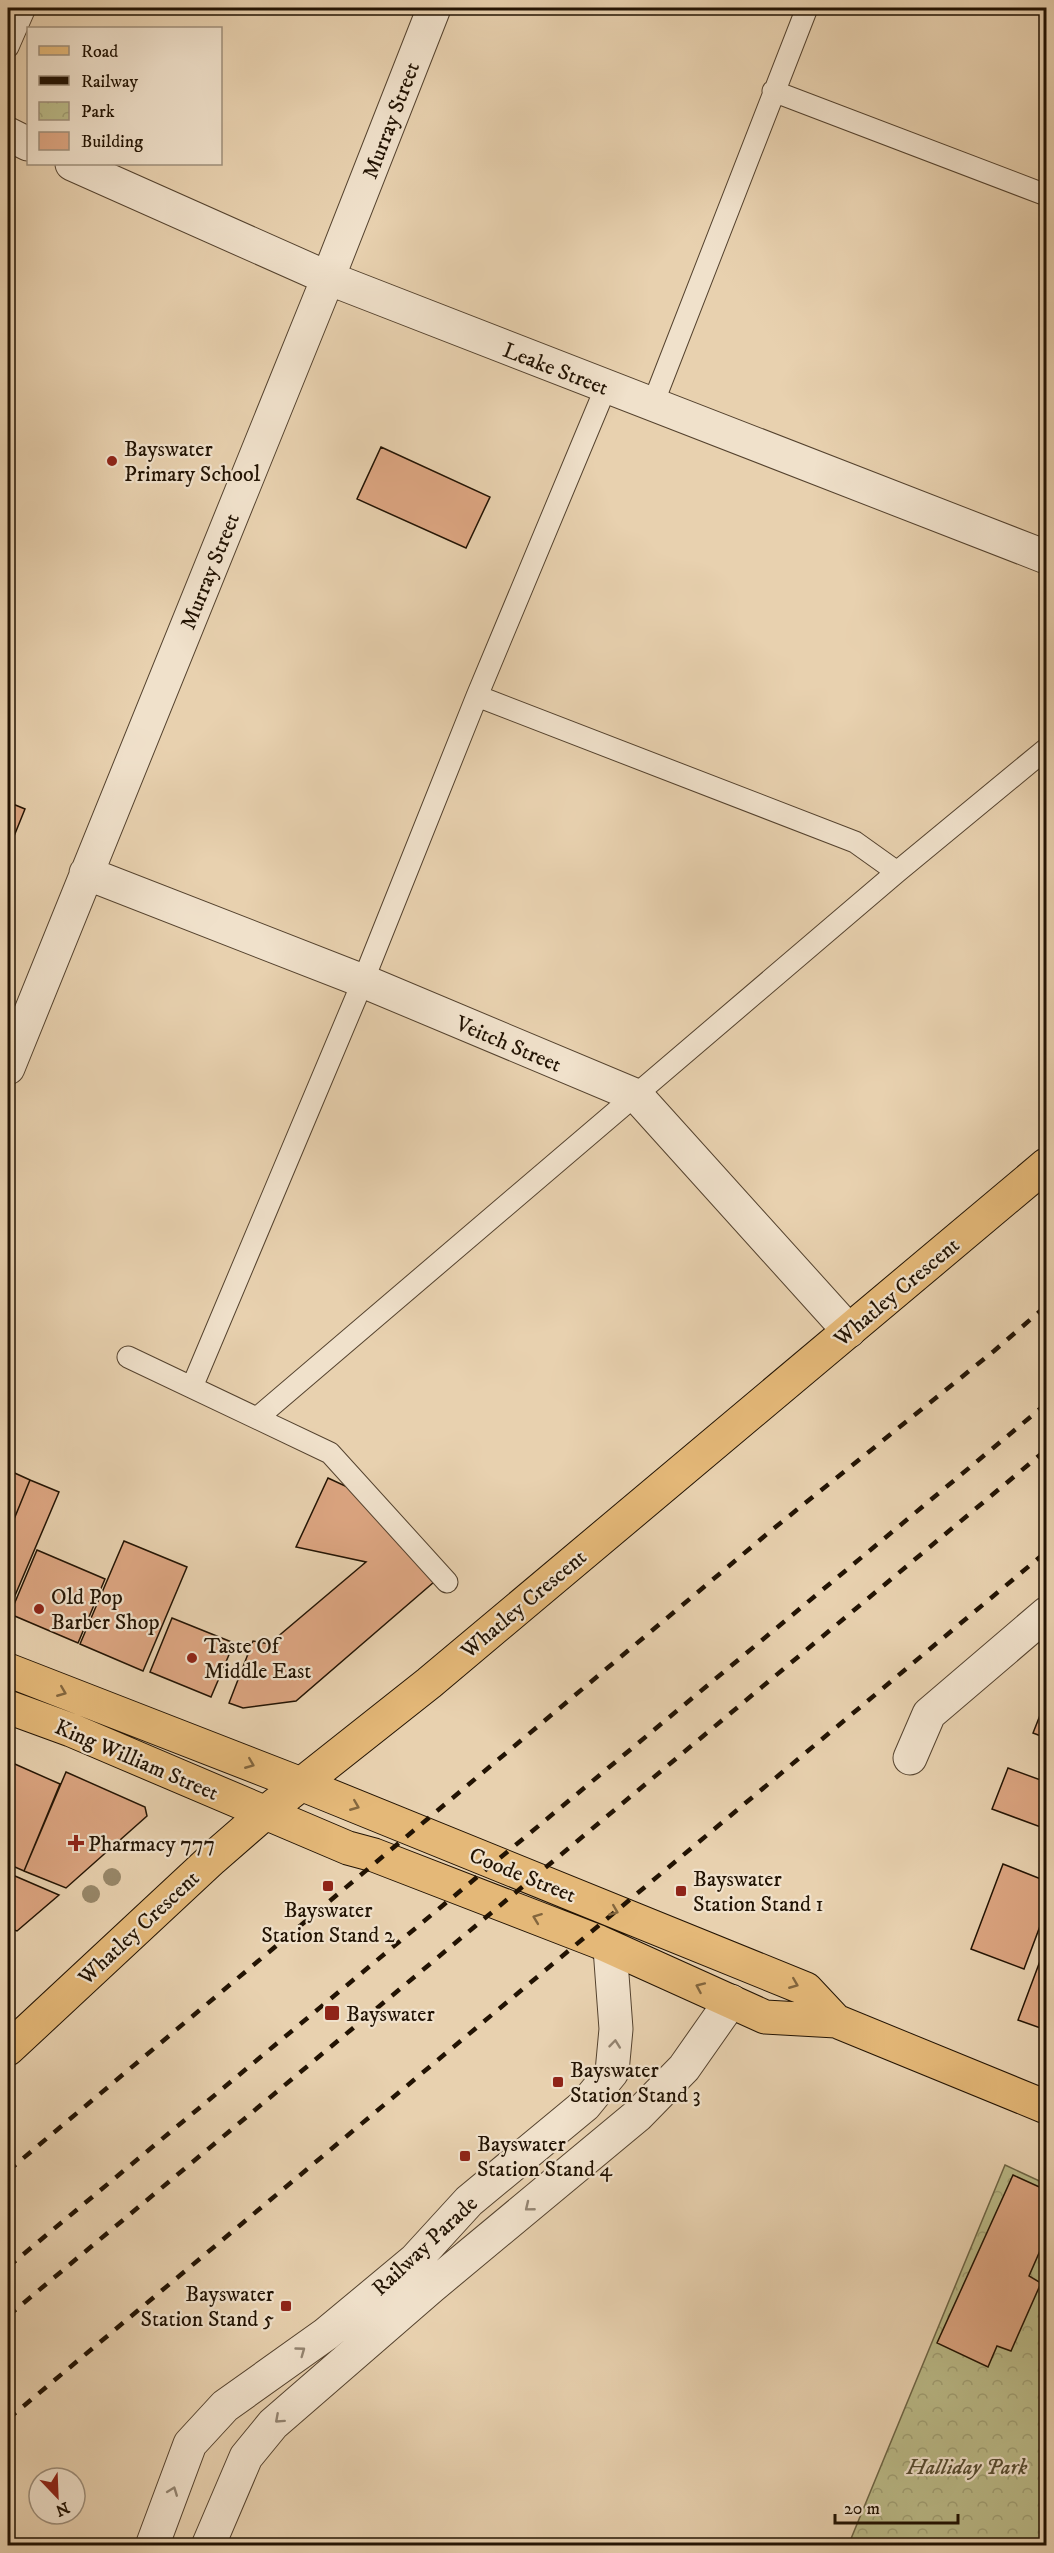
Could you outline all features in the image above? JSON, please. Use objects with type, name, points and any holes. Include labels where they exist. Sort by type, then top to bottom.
[{"type":"main road","name":"Whatley Crescent","points":[[8,2049],[212,1859],[266,1812],[429,1683],[1047,1165]]},
{"type":"main road","name":"King William Street","points":[[8,1670],[199,1744]]},
{"type":"main road","name":"King William Street","points":[[8,1707],[71,1730],[266,1812]]},
{"type":"main road","name":"Coode Street","points":[[199,1744],[806,1989],[836,2021]]},
{"type":"main road","name":"Coode Street","points":[[266,1812],[348,1848],[374,1855],[610,1948],[765,2017],[836,2021],[1044,2105]]},
{"type":"street","name":"Murray Street","points":[[8,1068],[328,278],[434,8]]},
{"type":"street","points":[[8,134],[27,144]]},
{"type":"street","name":"Leake Street","points":[[74,165],[328,278],[652,406],[1047,557]]},
{"type":"street","name":"Veitch Street","points":[[86,873],[363,981],[637,1096],[849,1331]]},
{"type":"street","points":[[910,1758],[929,1714],[1047,1614]]},
{"type":"street","name":"Railway Parade","points":[[152,2546],[190,2445],[225,2406],[326,2334],[414,2260],[469,2202],[585,2105],[612,2072],[616,2029],[610,1948]]},
{"type":"street","name":"Railway Parade","points":[[208,2546],[246,2457],[273,2424],[431,2287],[638,2115],[684,2068],[731,2001]]},
{"type":"lane","points":[[8,47],[25,8]]},
{"type":"lane","points":[[652,406],[807,8]]},
{"type":"lane","points":[[773,91],[1047,195]]},
{"type":"lane","points":[[192,1387],[363,981],[477,696],[606,387]]},
{"type":"lane","points":[[477,696],[855,842],[897,872]]},
{"type":"lane","points":[[257,1418],[897,872],[1047,749]]},
{"type":"lane","points":[[128,1357],[330,1453],[447,1582]]},
{"type":"green space","name":"Halliday Park","points":[[1005,2165],[1046,2184],[1046,2545],[848,2546]]},
{"type":"building","points":[[381,447],[490,497],[466,548],[357,499]]},
{"type":"building","points":[[8,802],[25,809],[8,851]]},
{"type":"building","points":[[8,1470],[30,1480],[8,1534]]},
{"type":"building","points":[[328,1478],[356,1491],[434,1582],[296,1701],[243,1708],[229,1703],[253,1641],[269,1644],[366,1562],[296,1547]]},
{"type":"building","points":[[30,1480],[59,1492],[8,1612],[8,1534]]},
{"type":"building","points":[[124,1541],[187,1567],[143,1671],[80,1644]]},
{"type":"building","points":[[37,1550],[105,1579],[78,1643],[10,1614]]},
{"type":"building","name":"Taste Of Middle East","points":[[172,1618],[234,1643],[211,1697],[150,1672]]},
{"type":"building","points":[[1046,1700],[1046,1738],[1033,1733]]},
{"type":"building","points":[[8,1761],[60,1784],[24,1871],[8,1864]]},
{"type":"building","points":[[1008,1768],[1046,1782],[1046,1829],[992,1809]]},
{"type":"building","name":"Pharmacy 777","points":[[66,1772],[145,1807],[147,1816],[66,1888],[24,1871]]},
{"type":"building","points":[[1003,1864],[1046,1881],[1046,1910],[1024,1969],[971,1949]]},
{"type":"building","points":[[8,1873],[59,1895],[17,1931],[8,1928]]},
{"type":"building","points":[[1046,1945],[1046,2030],[1018,2020]]},
{"type":"building","points":[[1013,2175],[1046,2190],[1046,2237],[1029,2276],[1041,2283],[1011,2351],[997,2346],[988,2367],[937,2343]]},
{"type":"railway","points":[[8,2171],[773,1529],[994,1351],[1046,1306]]},
{"type":"railway","points":[[8,2267],[1046,1404]]},
{"type":"railway","points":[[8,2316],[1046,1450]]},
{"type":"railway","points":[[8,2419],[1046,1552]]},
{"type":"place","name":"Bayswater Primary School","points":[[112,461]]},
{"type":"place","name":"Old Pop Barber Shop","points":[[39,1609]]},
{"type":"place","name":"Taste Of Middle East","points":[[192,1658]]},
{"type":"place","name":"Pharmacy 777","points":[[76,1843]]},
{"type":"place","name":"Bayswater Station Stand 2","points":[[328,1886]]},
{"type":"place","name":"Bayswater Station Stand 1","points":[[681,1891]]},
{"type":"place","name":"Bayswater","points":[[332,2013]]},
{"type":"place","name":"Bayswater Station Stand 3","points":[[558,2082]]},
{"type":"place","name":"Bayswater Station Stand 4","points":[[465,2156]]},
{"type":"place","name":"Bayswater Station Stand 5","points":[[286,2306]]}]
